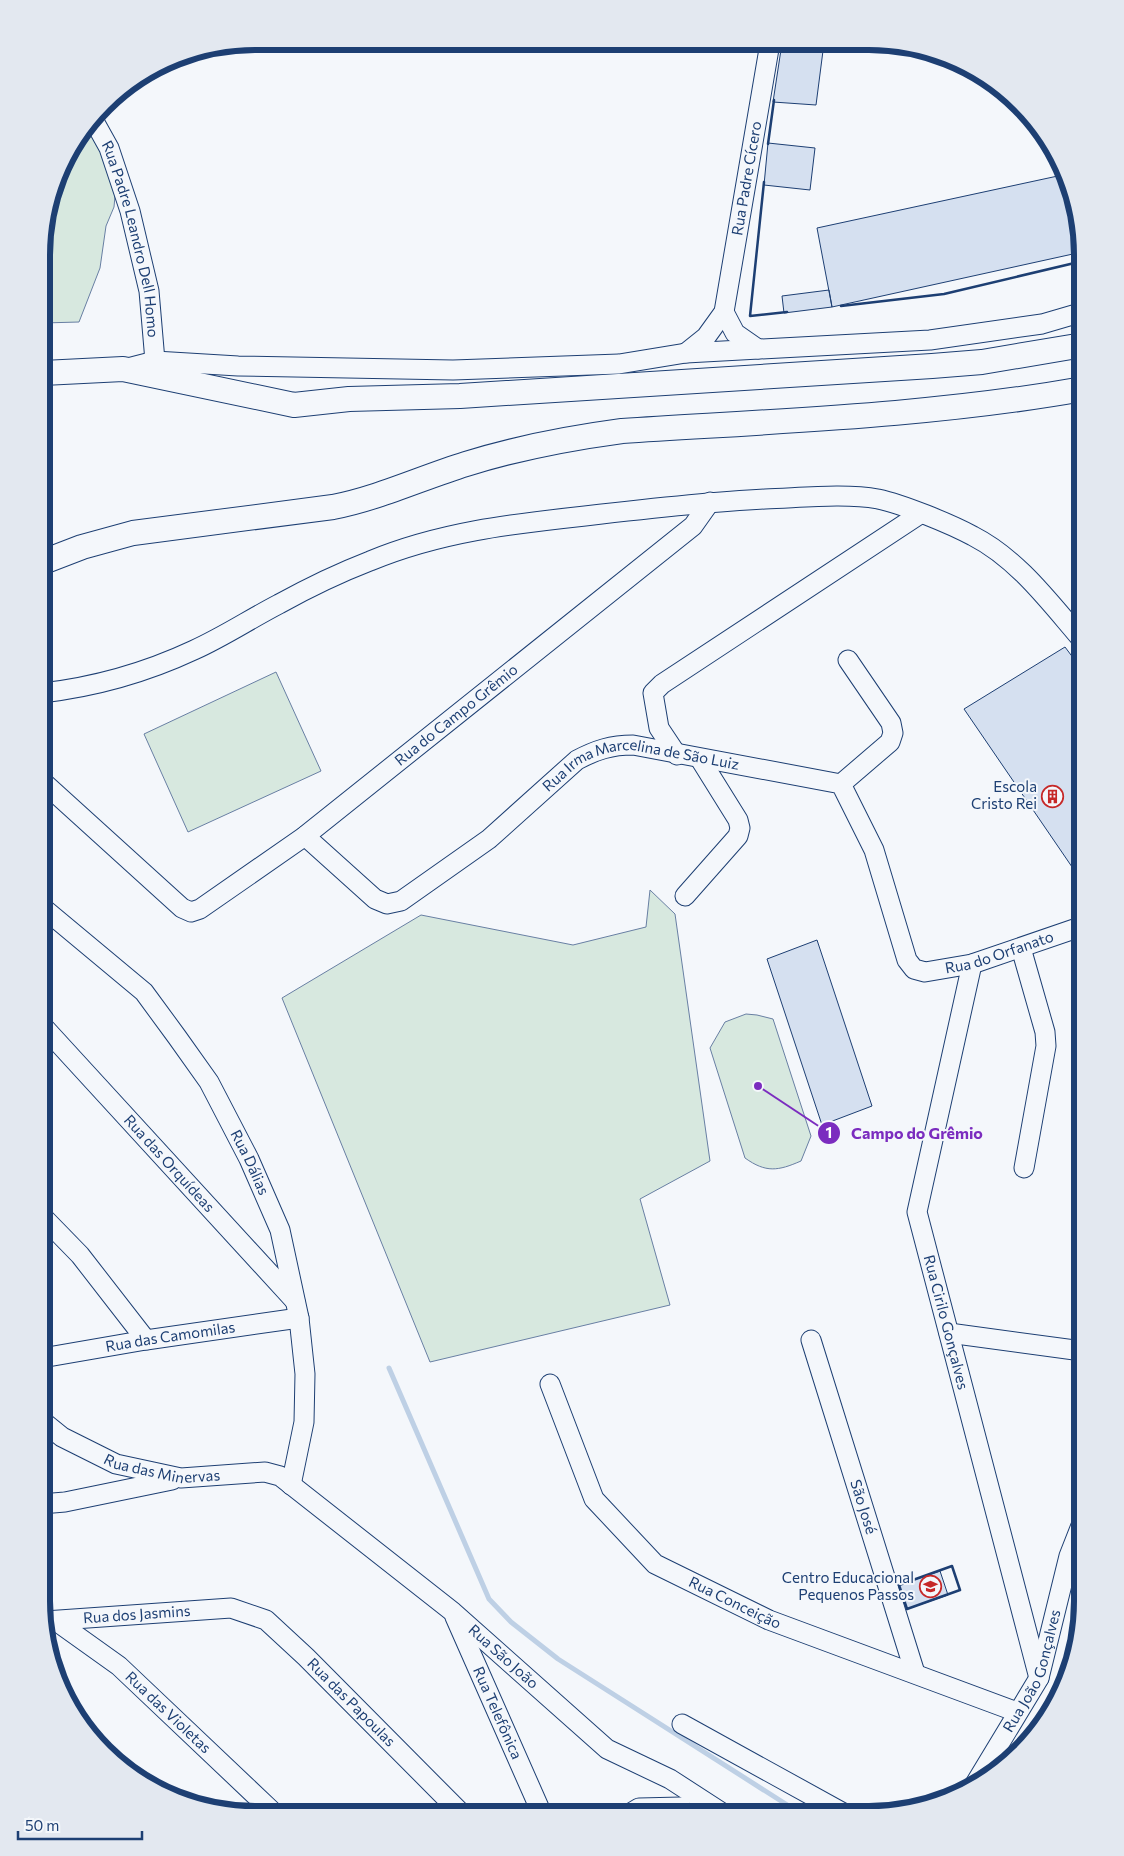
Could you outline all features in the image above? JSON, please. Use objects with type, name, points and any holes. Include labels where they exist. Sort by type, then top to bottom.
[{"type":"main road","points":[[50,373],[123,370],[294,405],[349,399],[460,396],[932,366],[991,360],[1074,346]]},
{"type":"main road","points":[[50,559],[82,547],[141,532],[360,502],[435,474],[505,453],[622,431],[974,407],[1074,390]]},
{"type":"street","name":"Rua Padre Cícero","points":[[686,353],[706,337],[724,312],[769,50]]},
{"type":"street","name":"Rua Padre Leandro Dell Homo","points":[[96,125],[110,148],[130,211],[149,291],[155,361]]},
{"type":"street","points":[[724,312],[735,333],[758,349]]},
{"type":"street","points":[[123,370],[155,361],[238,366],[453,370],[619,364],[686,353],[930,340],[1042,324],[1074,315]]},
{"type":"street","points":[[50,691],[97,683],[170,660],[213,641],[280,603],[341,573],[404,548],[437,538],[497,526],[710,502],[821,497],[877,499],[920,514],[974,536],[1008,559],[1039,589],[1074,630]]},
{"type":"street","name":"Rua do Campo Grêmio","points":[[50,788],[182,908],[191,912],[200,910],[305,836],[692,526],[710,502]]},
{"type":"street","points":[[677,755],[659,728],[653,693],[662,684],[920,514]]},
{"type":"street","points":[[841,784],[890,742],[893,733],[891,723],[848,660]]},
{"type":"street","name":"Rua Irma Marcelina de São Luiz","points":[[305,836],[375,899],[387,904],[401,901],[489,839],[562,773],[594,751],[614,745],[632,745],[700,760],[841,784]]},
{"type":"street","points":[[685,896],[738,836],[740,828],[738,820],[700,760]]},
{"type":"street","name":"Rua do Orfanato","points":[[841,784],[874,850],[907,960],[914,969],[925,972],[972,964],[1074,929]]},
{"type":"street","name":"Rua Dálias","points":[[50,914],[144,992],[209,1082],[249,1159],[280,1230],[297,1310],[305,1374],[304,1422],[291,1485]]},
{"type":"street","points":[[1021,948],[1045,1032],[1046,1046],[1024,1168]]},
{"type":"street","name":"Rua Cirilo Gonçalves","points":[[972,964],[917,1212],[1039,1678]]},
{"type":"street","name":"Rua das Orquídeas","points":[[50,1034],[297,1310]]},
{"type":"street","points":[[50,1224],[80,1255],[146,1340]]},
{"type":"street","name":"Rua das Camomilas","points":[[50,1357],[297,1310]]},
{"type":"street","points":[[949,1333],[1074,1350]]},
{"type":"street","name":"São José","points":[[811,1340],[915,1673]]},
{"type":"street","name":"Rua Conceição","points":[[550,1384],[594,1499],[655,1564],[769,1620],[1017,1712]]},
{"type":"street","name":"Rua das Minervas","points":[[50,1427],[62,1437],[116,1464],[181,1478],[265,1472],[280,1476],[291,1485]]},
{"type":"street","points":[[50,1503],[65,1502],[181,1478]]},
{"type":"street","name":"Rua São João","points":[[291,1485],[452,1612],[607,1749],[670,1779],[712,1806]]},
{"type":"street","name":"Rua João Gonçalves","points":[[982,1772],[1039,1678],[1069,1556],[1074,1543]]},
{"type":"street","name":"Rua dos Jasmins","points":[[51,1621],[231,1608]]},
{"type":"street","name":"Rua das Papoulas","points":[[231,1608],[266,1620],[454,1806]]},
{"type":"street","name":"Rua Telefônica","points":[[452,1612],[538,1806]]},
{"type":"street","name":"Rua das Violetas","points":[[51,1621],[119,1666],[267,1806]]},
{"type":"street","points":[[682,1724],[831,1806]]},
{"type":"street","points":[[670,1779],[681,1806]]},
{"type":"shaded area","points":[[91,132],[104,154],[115,196],[114,207],[106,226],[100,268],[79,322],[50,323],[50,241],[61,189],[77,152]]},
{"type":"shaded area","points":[[276,672],[321,771],[188,832],[144,734]]},
{"type":"shaded area","points":[[650,890],[675,914],[710,1161],[640,1199],[670,1305],[430,1362],[282,998],[421,915],[573,945],[646,927]]},
{"type":"shaded area","points":[[746,1014],[773,1019],[811,1136],[801,1161],[785,1167],[766,1168],[752,1163],[745,1158],[710,1048],[725,1022]]},
{"type":"building","points":[[781,50],[823,50],[816,105],[773,102]]},
{"type":"building","points":[[768,143],[815,148],[810,190],[764,185]]},
{"type":"building","points":[[1058,176],[1070,215],[1074,254],[832,307],[817,228]]},
{"type":"building","points":[[829,290],[832,307],[784,313],[782,296]]},
{"type":"building","name":"Escola Cristo Rei","points":[[1065,647],[1074,659],[1074,870],[964,709]]},
{"type":"building","points":[[817,940],[872,1106],[822,1125],[767,959]]},
{"type":"building","name":"Centro Educacional Pequenos Passos","points":[[940,1571],[948,1595],[907,1609],[899,1585]]},
{"type":"waterway","points":[[389,1368],[489,1599],[511,1622],[558,1659],[789,1806]]},
{"type":"wall","points":[[768,144],[774,100]]},
{"type":"wall","points":[[764,182],[750,316],[787,312]]},
{"type":"wall","points":[[841,306],[944,294],[1074,263]]},
{"type":"wall","points":[[952,1566],[960,1590],[907,1609],[899,1585],[952,1566]]},
{"type":"place","name":"Escola Cristo Rei","points":[[1053,796]]},
{"type":"place","name":"Campo do Grêmio","points":[[758,1086]]},
{"type":"place","name":"Centro Educacional Pequenos Passos","points":[[930,1587]]}]
